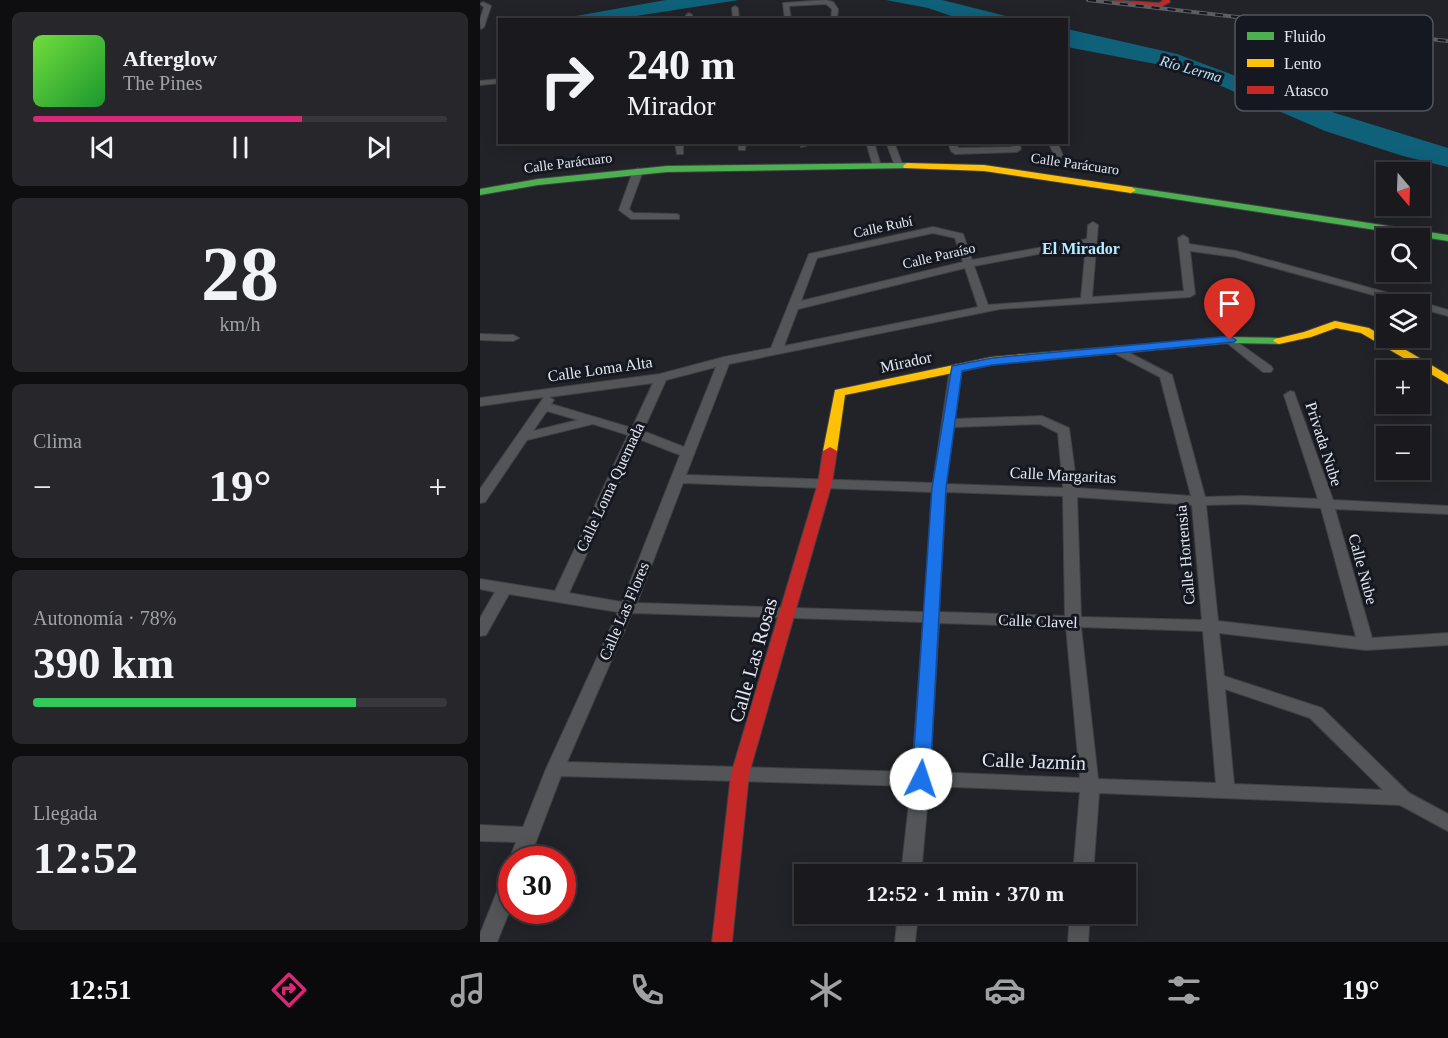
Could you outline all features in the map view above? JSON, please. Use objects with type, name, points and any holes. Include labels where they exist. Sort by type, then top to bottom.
[{"type":"main road","points":[[1115,0],[1162,3]]},
{"type":"main road","name":"Calle Parácuaro","points":[[480,192],[538,182],[638,171],[740,166],[984,168],[1448,238]]},
{"type":"main road","name":"Mirador","points":[[839,393],[992,362],[1230,340],[1281,341],[1307,335],[1335,324],[1365,330],[1448,380]]},
{"type":"main road","name":"Calle Las Rosas","points":[[722,942],[740,774],[825,483],[839,393]]},
{"type":"street","points":[[481,4],[494,0]]},
{"type":"street","points":[[788,18],[785,4],[831,3],[835,9],[834,18]]},
{"type":"street","points":[[481,4],[488,6],[488,12],[481,27]]},
{"type":"street","points":[[735,8],[736,18]]},
{"type":"street","points":[[480,83],[498,81]]},
{"type":"street","points":[[871,144],[877,166]]},
{"type":"street","points":[[892,144],[899,166]]},
{"type":"street","points":[[1053,144],[1063,165]]},
{"type":"street","points":[[954,147],[1016,146]]},
{"type":"street","points":[[638,171],[624,210],[631,216],[676,217]]},
{"type":"street","points":[[1086,300],[1093,225]]},
{"type":"street","name":"Calle Rubí","points":[[795,306],[813,256],[933,230],[959,236],[968,264]]},
{"type":"street","name":"Calle Paraíso","points":[[795,306],[968,264],[1091,242]]},
{"type":"street","points":[[724,361],[1000,306],[1190,294],[1184,243],[1236,254],[1379,294]]},
{"type":"street","points":[[968,264],[984,309]]},
{"type":"street","points":[[776,351],[795,306]]},
{"type":"street","points":[[1430,308],[1448,313]]},
{"type":"street","points":[[480,337],[513,338]]},
{"type":"street","points":[[1230,340],[1267,369]]},
{"type":"street","name":"Calle Hortensia","points":[[1116,350],[1166,375],[1199,501],[1226,791]]},
{"type":"street","name":"Calle Loma Alta","points":[[480,402],[661,378],[724,361]]},
{"type":"street","name":"Calle Las Flores","points":[[524,846],[555,769],[627,608],[724,361]]},
{"type":"street","points":[[912,864],[921,779],[939,488],[956,368]]},
{"type":"street","name":"Calle Loma Quemada","points":[[560,597],[661,378]]},
{"type":"street","points":[[480,499],[552,393]]},
{"type":"street","name":"Privada Nube","points":[[1290,395],[1327,504]]},
{"type":"street","points":[[544,406],[635,433],[687,453]]},
{"type":"street","points":[[950,423],[1042,420],[1064,431],[1070,492],[1073,622],[1090,786],[1084,864]]},
{"type":"street","points":[[523,437],[593,421]]},
{"type":"street","name":"Calle Margaritas","points":[[676,479],[1070,492],[1199,501],[1243,500],[1446,509]]},
{"type":"street","name":"Calle Nube","points":[[1327,504],[1366,644]]},
{"type":"street","name":"Calle Clavel","points":[[480,584],[627,608],[1210,626],[1366,644],[1448,639]]},
{"type":"street","points":[[480,631],[505,588]]},
{"type":"street","points":[[1215,679],[1316,713],[1403,798],[1448,823]]},
{"type":"street","name":"Calle Jazmín","points":[[555,769],[921,779],[1403,798]]},
{"type":"street","points":[[480,833],[528,835]]},
{"type":"street","points":[[488,942],[498,916]]},
{"type":"street","points":[[905,942],[907,924]]},
{"type":"street","points":[[1077,942],[1079,924]]},
{"type":"water","points":[[666,0],[739,0],[623,18],[565,18]]},
{"type":"water","points":[[886,0],[942,0],[1014,18],[957,18],[928,8]]},
{"type":"water","name":"Río Lerma","points":[[1068,29],[1177,54],[1235,76],[1235,92],[1198,76],[1166,66],[1068,47]]},
{"type":"water","points":[[1279,111],[1330,111],[1448,148],[1448,167],[1403,156],[1325,131]]},
{"type":"railway","points":[[1088,0],[1235,17]]},
{"type":"railway","points":[[1433,39],[1448,41]]},
{"type":"traffic: fast","points":[[480,192],[538,182],[667,169],[907,166]]},
{"type":"traffic: fast","points":[[1131,190],[1448,238]]},
{"type":"traffic: fast","points":[[1025,358],[1230,340],[1279,341]]},
{"type":"traffic: slow","points":[[907,166],[984,168],[1131,190]]},
{"type":"traffic: slow","points":[[1279,341],[1307,335],[1335,324],[1365,330],[1448,380]]},
{"type":"traffic: slow","points":[[830,451],[839,393],[992,361],[1025,358]]},
{"type":"traffic: jam","points":[[1115,0],[1160,5],[1167,2],[1165,0]]},
{"type":"traffic: jam","points":[[722,942],[740,774],[825,483],[830,451]]},
{"type":"district","name":"El Mirador","points":[[1081,248]]},
{"type":"route","points":[[921,779],[939,488],[956,368],[992,362],[1230,340]]}]
